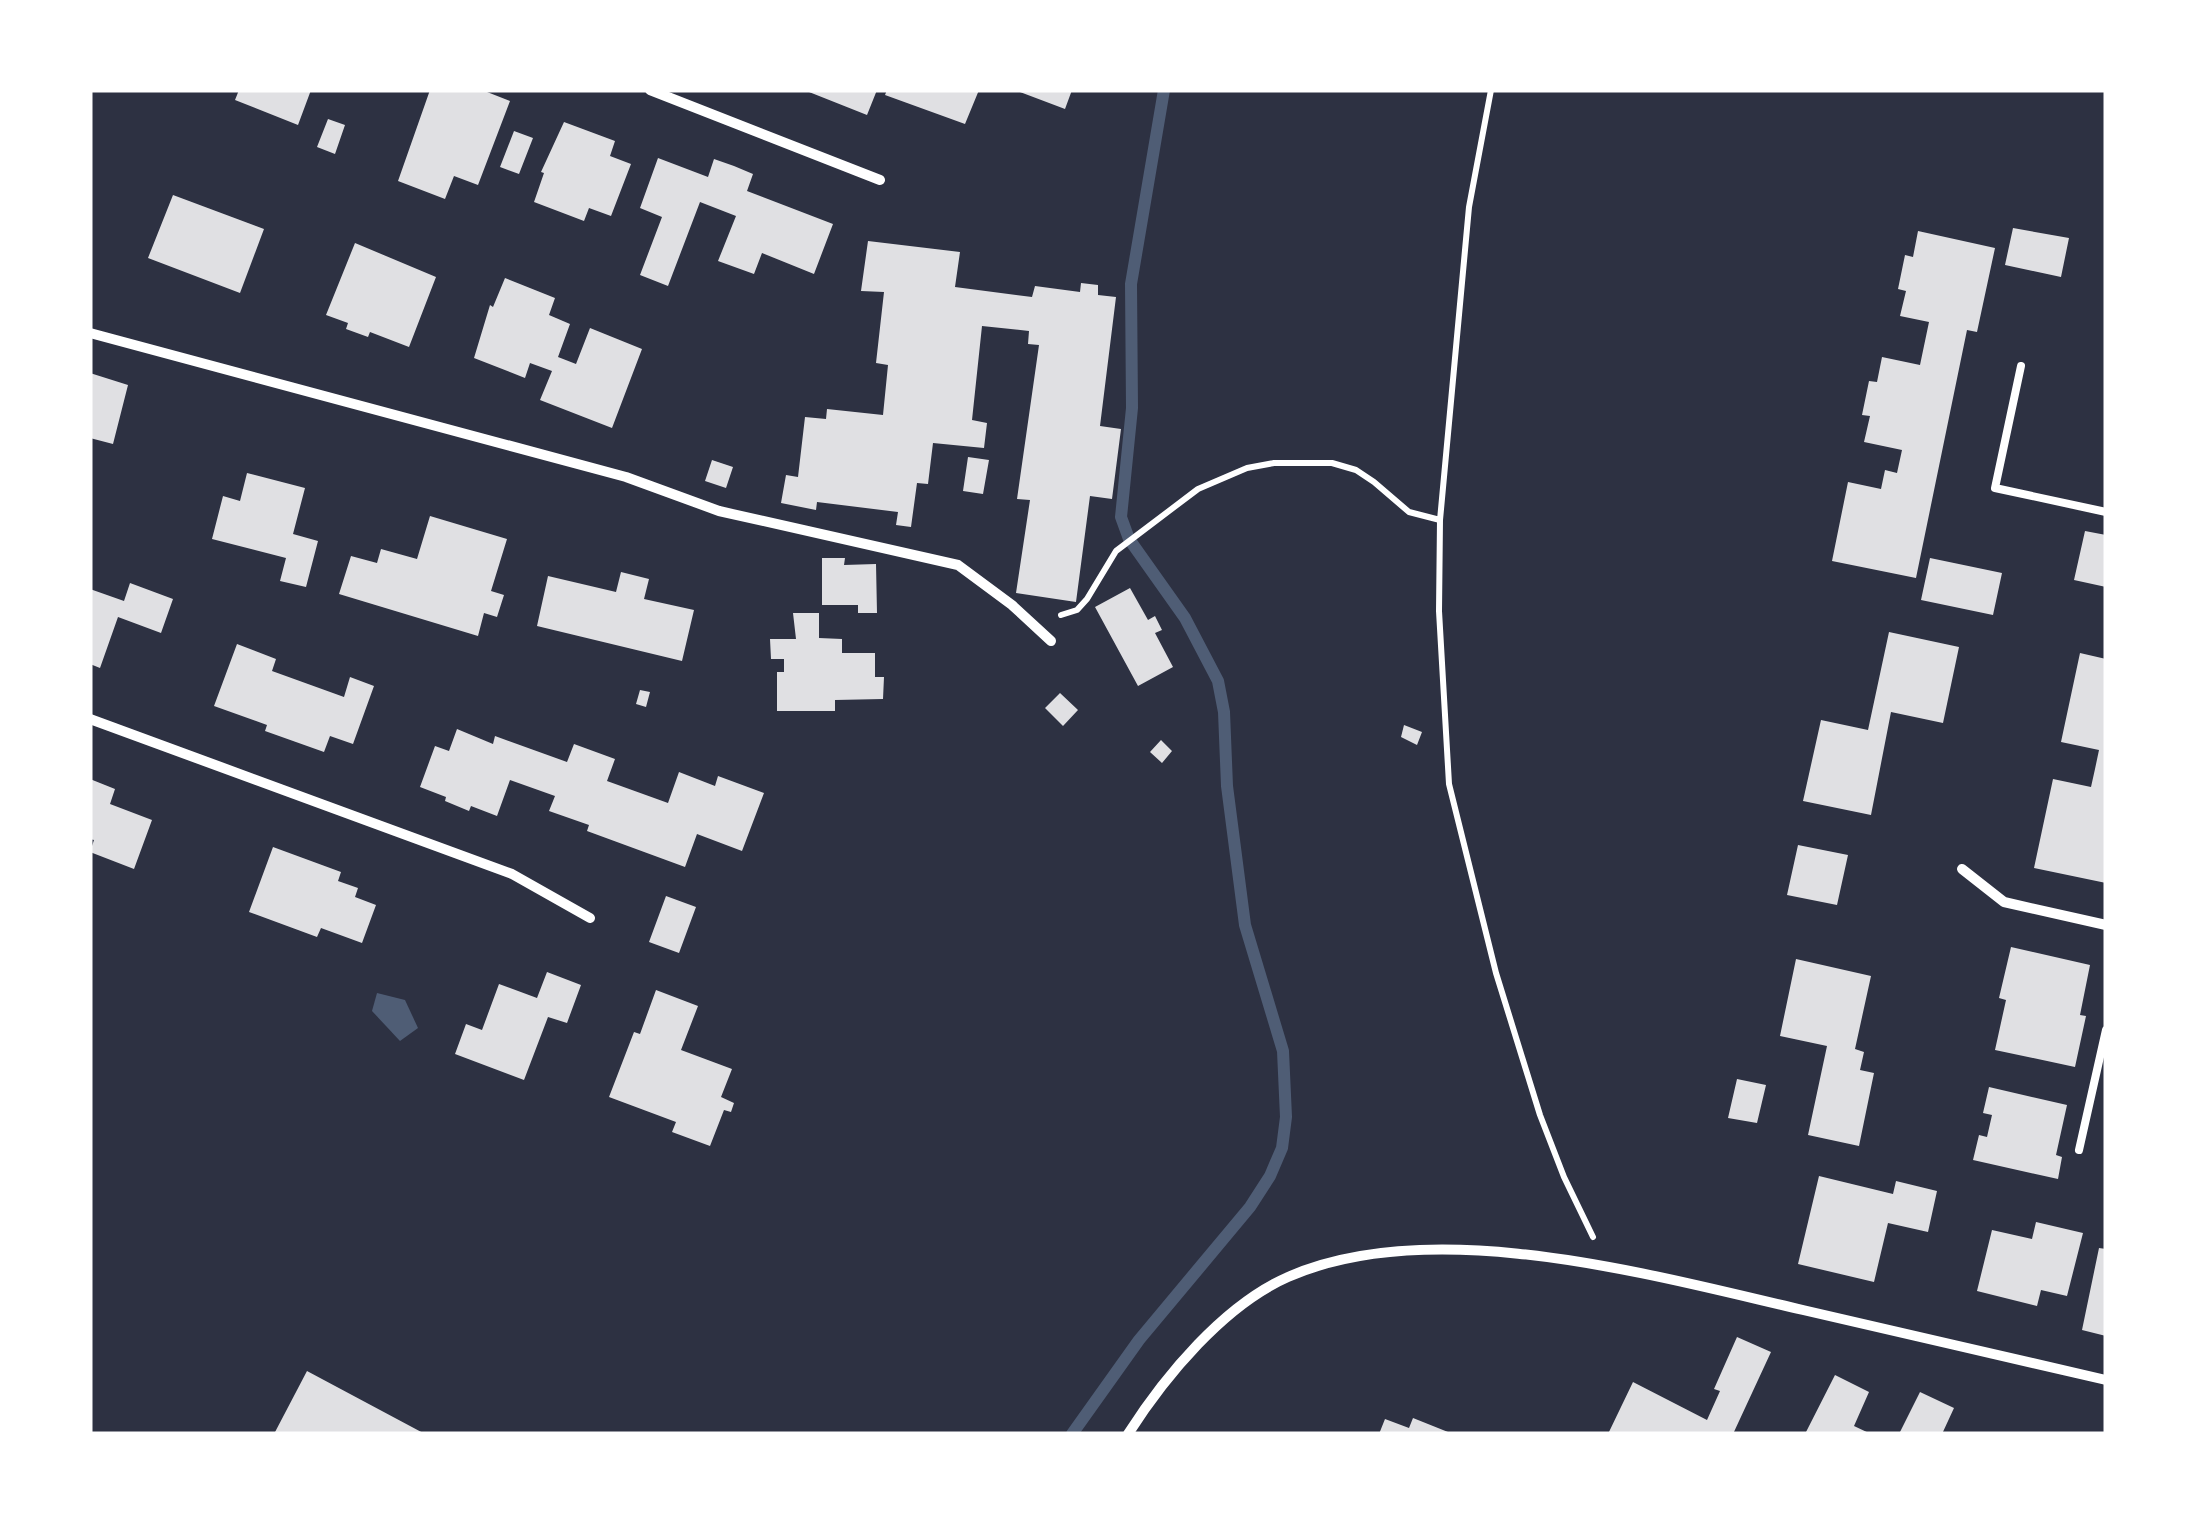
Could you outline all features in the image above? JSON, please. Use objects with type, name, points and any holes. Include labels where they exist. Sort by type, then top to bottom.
[{"type":"street","points":[[650,90],[880,180]]},
{"type":"street","points":[[90,333],[626,477],[719,511],[958,565],[1012,604],[1051,641]]},
{"type":"street","points":[[90,719],[512,874],[590,918]]},
{"type":"street","points":[[1962,869],[2004,902],[2106,925]]},
{"type":"street","points":[[1128,1434],[1217,1325],[1257,1294],[1289,1276],[1328,1263],[1401,1251],[1491,1250],[1625,1269],[2106,1380]]},
{"type":"lane","points":[[2021,366],[1995,488],[2106,512]]},
{"type":"lane","points":[[2079,1150],[2106,1030]]},
{"type":"path","points":[[1491,90],[1469,207],[1440,520],[1439,611],[1449,784],[1496,973],[1540,1115],[1593,1237],[1625,1269]]},
{"type":"path","points":[[1012,604],[1043,616],[1061,616],[1077,610],[1116,552],[1198,489],[1247,468],[1274,462],[1312,460],[1356,470],[1409,512],[1440,520]]},
{"type":"water","points":[[377,993],[405,1000],[418,1028],[400,1041],[372,1011]]},
{"type":"building","points":[[239,90],[311,90],[298,125],[235,100]]},
{"type":"building","points":[[430,90],[482,90],[510,101],[478,185],[454,176],[445,199],[398,181]]},
{"type":"building","points":[[804,90],[877,90],[867,115]]},
{"type":"building","points":[[887,90],[979,90],[965,124],[885,95]]},
{"type":"building","points":[[1015,90],[1072,90],[1065,109]]},
{"type":"building","points":[[328,119],[345,125],[335,154],[317,147]]},
{"type":"building","points":[[564,122],[615,141],[610,156],[631,164],[611,216],[589,208],[584,221],[534,202],[544,173],[541,172]]},
{"type":"building","points":[[514,131],[533,138],[519,174],[500,167]]},
{"type":"building","points":[[658,158],[708,177],[714,159],[734,166],[753,174],[747,191],[833,224],[814,274],[762,253],[754,274],[718,261],[736,216],[700,202],[668,286],[640,275],[662,217],[640,208]]},
{"type":"building","points":[[173,195],[264,229],[240,293],[148,258]]},
{"type":"building","points":[[2013,228],[2069,238],[2061,277],[2005,265]]},
{"type":"building","points":[[1918,231],[1995,248],[1977,332],[1967,330],[1916,578],[1832,561],[1848,482],[1881,489],[1885,470],[1897,473],[1902,450],[1864,442],[1870,416],[1862,415],[1869,381],[1877,382],[1882,357],[1920,365],[1929,322],[1900,316],[1906,291],[1898,289],[1905,255],[1913,257]]},
{"type":"building","points":[[868,241],[960,252],[955,287],[1032,297],[1035,286],[1080,292],[1081,283],[1098,285],[1098,295],[1116,297],[1100,426],[1121,429],[1112,499],[1090,496],[1076,602],[1016,593],[1030,500],[1017,499],[1039,345],[1028,344],[1029,331],[982,326],[972,420],[987,423],[984,448],[933,443],[928,484],[917,483],[911,527],[896,525],[898,512],[817,502],[816,510],[781,503],[786,475],[798,477],[805,417],[826,419],[827,409],[883,415],[888,365],[876,363],[884,292],[861,291]]},
{"type":"building","points":[[355,243],[436,277],[409,347],[370,332],[368,337],[346,329],[348,323],[326,315]]},
{"type":"building","points":[[505,278],[555,298],[549,315],[570,324],[558,357],[576,364],[590,328],[642,349],[612,428],[540,400],[552,371],[530,363],[525,378],[474,358],[490,305],[493,307]]},
{"type":"building","points":[[90,373],[128,385],[113,444],[90,438]]},
{"type":"building","points":[[968,457],[989,460],[983,494],[963,491]]},
{"type":"building","points":[[712,460],[733,467],[726,488],[705,481]]},
{"type":"building","points":[[247,473],[305,488],[293,534],[318,541],[306,587],[280,581],[286,558],[212,539],[223,496],[240,501]]},
{"type":"building","points":[[430,516],[507,539],[491,591],[504,595],[497,617],[484,613],[478,636],[339,594],[351,556],[377,563],[381,549],[417,559]]},
{"type":"building","points":[[2085,531],[2106,535],[2106,587],[2074,580]]},
{"type":"building","points":[[822,558],[845,558],[844,565],[876,564],[877,613],[858,613],[858,605],[822,605]]},
{"type":"building","points":[[1930,558],[2002,573],[1993,615],[1921,600]]},
{"type":"building","points":[[621,572],[649,579],[644,599],[694,610],[682,661],[537,626],[548,576],[616,592]]},
{"type":"building","points":[[130,583],[173,599],[161,633],[118,617],[100,668],[90,664],[90,589],[124,601]]},
{"type":"building","points":[[1130,588],[1148,620],[1155,616],[1162,630],[1155,633],[1173,667],[1138,686],[1095,607]]},
{"type":"building","points":[[793,613],[819,613],[819,638],[842,639],[842,653],[875,653],[875,677],[884,677],[883,699],[835,700],[835,711],[777,711],[777,672],[784,672],[784,659],[771,659],[770,639],[796,639]]},
{"type":"building","points":[[1889,632],[1959,647],[1943,723],[1891,712],[1871,815],[1803,801],[1821,720],[1868,730]]},
{"type":"building","points":[[237,644],[276,659],[272,671],[344,697],[350,677],[374,686],[353,744],[330,736],[324,752],[265,731],[267,725],[214,706]]},
{"type":"building","points":[[2080,653],[2106,659],[2106,883],[2034,868],[2053,779],[2091,787],[2095,769],[2099,750],[2061,742]]},
{"type":"building","points":[[640,690],[650,692],[646,707],[636,704]]},
{"type":"building","points":[[1060,693],[1078,710],[1063,726],[1045,708]]},
{"type":"building","points":[[1404,725],[1422,732],[1417,745],[1401,737]]},
{"type":"building","points":[[457,729],[493,744],[495,736],[567,762],[574,744],[615,759],[607,781],[668,803],[679,772],[715,786],[718,776],[764,793],[742,851],[697,834],[685,867],[587,831],[589,825],[549,811],[555,796],[510,780],[497,816],[471,806],[469,811],[420,787],[435,746],[449,751]]},
{"type":"building","points":[[1161,740],[1172,751],[1162,763],[1150,752]]},
{"type":"building","points":[[90,779],[115,789],[110,804],[152,820],[134,869],[90,852],[94,840],[90,839]]},
{"type":"building","points":[[1798,845],[1848,855],[1837,905],[1787,895]]},
{"type":"building","points":[[273,847],[341,872],[338,881],[358,888],[355,897],[376,905],[362,943],[321,928],[317,937],[249,912]]},
{"type":"building","points":[[666,896],[696,907],[679,953],[649,942]]},
{"type":"building","points":[[2011,947],[2090,965],[2080,1015],[2086,1016],[2075,1067],[1995,1050],[2006,1000],[1999,998]]},
{"type":"building","points":[[1796,959],[1871,976],[1855,1049],[1864,1052],[1860,1070],[1874,1073],[1859,1146],[1808,1135],[1827,1046],[1780,1036]]},
{"type":"building","points":[[547,972],[581,985],[567,1023],[548,1017],[524,1080],[455,1054],[466,1024],[482,1030],[499,984],[537,998]]},
{"type":"building","points":[[656,990],[698,1006],[681,1050],[732,1069],[721,1097],[734,1103],[731,1112],[724,1110],[710,1146],[672,1132],[676,1122],[609,1097],[634,1032],[640,1034]]},
{"type":"building","points":[[1737,1079],[1766,1085],[1757,1123],[1728,1118]]},
{"type":"building","points":[[1989,1087],[2067,1105],[2056,1155],[2062,1157],[2058,1179],[1973,1160],[1979,1135],[1987,1137],[1992,1115],[1983,1113]]},
{"type":"building","points":[[1819,1176],[1893,1194],[1896,1181],[1937,1191],[1928,1232],[1888,1223],[1874,1282],[1798,1264]]},
{"type":"building","points":[[2036,1222],[2083,1233],[2067,1296],[2041,1290],[2037,1306],[1977,1291],[1992,1230],[2032,1239]]},
{"type":"building","points":[[2099,1248],[2106,1249],[2106,1336],[2082,1330]]},
{"type":"building","points":[[1737,1337],[1771,1352],[1733,1434],[1608,1434],[1633,1382],[1707,1420],[1720,1391],[1714,1389]]},
{"type":"building","points":[[307,1371],[425,1434],[274,1434]]},
{"type":"building","points":[[1835,1375],[1869,1392],[1854,1426],[1871,1434],[1805,1434]]},
{"type":"building","points":[[1920,1392],[1954,1408],[1942,1434],[1899,1434]]},
{"type":"building","points":[[1413,1418],[1453,1434],[1379,1434],[1385,1419],[1409,1428]]},
{"type":"waterway","points":[[1072,1434],[1139,1340],[1250,1207],[1282,1148],[1286,1117],[1283,1051],[1245,925],[1218,681],[1185,618],[1129,539],[1121,517],[1132,408],[1131,284],[1164,90]]}]
